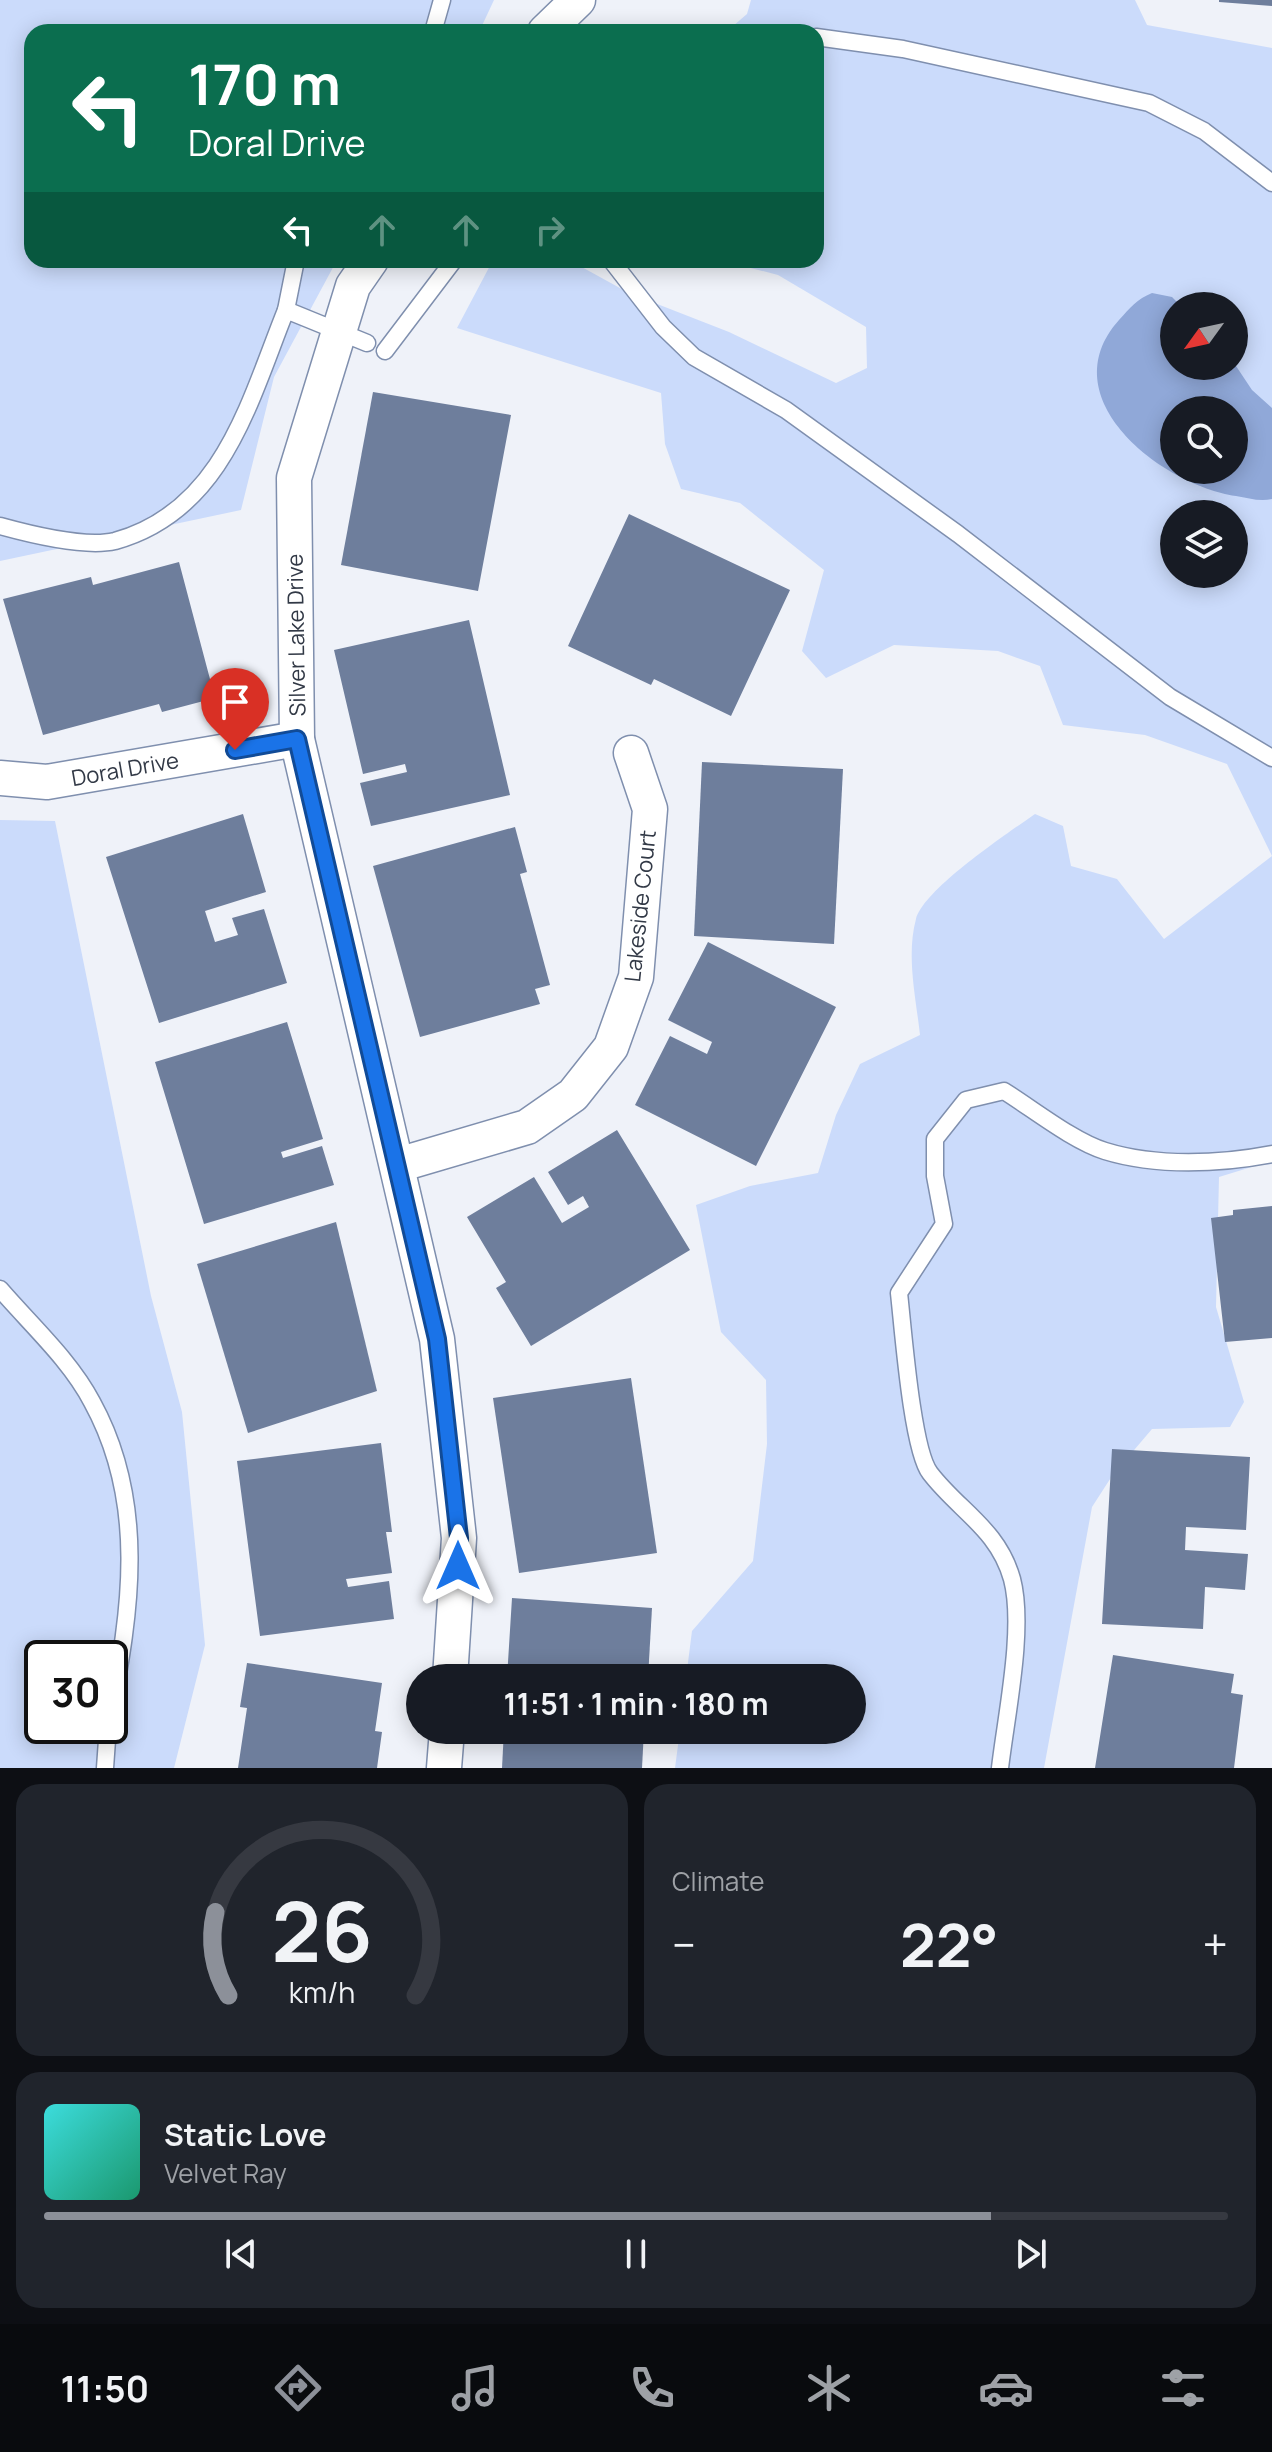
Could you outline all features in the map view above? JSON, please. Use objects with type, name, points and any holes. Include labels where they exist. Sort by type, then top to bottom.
[{"type":"street","points":[[553,24],[578,0]]},
{"type":"street","name":"Silver Lake Drive","points":[[365,268],[353,286],[352,339],[294,478],[297,739],[437,1339],[459,1538],[451,1664]]},
{"type":"street","name":"Doral Drive","points":[[0,778],[47,782],[297,739]]},
{"type":"street","name":"Lakeside Court","points":[[398,1165],[527,1127],[573,1095],[611,1047],[636,977],[650,809],[631,753]]},
{"type":"street","points":[[444,1768],[446,1744]]},
{"type":"lane","points":[[435,24],[442,0]]},
{"type":"lane","points":[[824,38],[903,49],[1149,103],[1204,131],[1272,183]]},
{"type":"lane","points":[[0,526],[44,539],[113,541],[172,515],[202,489],[233,441],[286,310],[294,268]]},
{"type":"lane","points":[[385,351],[448,268]]},
{"type":"lane","points":[[617,268],[663,327],[694,357],[786,410],[958,534],[1170,697],[1272,758]]},
{"type":"lane","points":[[286,310],[352,339]]},
{"type":"lane","points":[[1000,1768],[1015,1638],[1012,1579],[988,1530],[928,1471],[915,1424],[899,1293],[944,1224],[935,1176],[935,1139],[966,1100],[1004,1091],[1104,1151],[1165,1161],[1242,1160],[1272,1154]]},
{"type":"lane","points":[[0,1289],[64,1362],[92,1402],[113,1453],[131,1528],[130,1603],[123,1640]]},
{"type":"lane","points":[[105,1768],[107,1744]]},
{"type":"shaded area","points":[[0,0],[494,0],[483,24],[24,24],[24,268],[333,268],[274,377],[241,510],[0,561]]},
{"type":"shaded area","points":[[751,0],[1135,0],[1147,25],[1272,48],[1272,856],[1227,764],[1145,735],[1063,725],[1040,666],[998,651],[894,645],[826,678],[802,651],[824,570],[740,503],[681,489],[665,444],[661,393],[457,328],[489,268],[584,268],[629,293],[729,332],[836,383],[867,368],[866,327],[778,275],[751,268],[824,268],[824,24],[735,24],[747,14]]},
{"type":"shaded area","points":[[1152,293],[1160,295],[1160,380],[1245,380],[1272,408],[1272,499],[1236,496],[1198,484],[1248,484],[1248,396],[1160,396],[1160,464],[1124,433],[1106,407],[1097,379],[1101,350],[1119,320],[1134,304]]},
{"type":"shaded area","points":[[1035,814],[1063,826],[1071,866],[1117,879],[1164,939],[1272,856],[1272,1164],[1219,1177],[1216,1307],[1244,1402],[1230,1427],[1152,1429],[1112,1476],[1092,1507],[1044,1768],[675,1768],[678,1744],[866,1744],[866,1664],[688,1664],[692,1631],[753,1561],[767,1444],[766,1380],[721,1332],[696,1205],[750,1186],[818,1173],[836,1115],[860,1064],[920,1035],[912,948],[916,919],[934,893],[968,862]]},
{"type":"shaded area","points":[[0,820],[55,821],[151,1296],[182,1412],[205,1645],[174,1768],[0,1768]]},
{"type":"building","points":[[1272,0],[1272,6],[1219,2]]},
{"type":"building","points":[[373,392],[511,415],[478,591],[341,565]]},
{"type":"building","points":[[629,514],[790,590],[731,716],[654,679],[651,685],[568,646]]},
{"type":"building","points":[[179,562],[215,698],[162,712],[159,704],[43,735],[3,599],[91,577],[93,585]]},
{"type":"building","points":[[469,620],[510,795],[371,826],[360,783],[407,772],[405,764],[363,774],[334,650]]},
{"type":"building","points":[[702,762],[843,769],[834,944],[694,936]]},
{"type":"building","points":[[243,814],[266,892],[205,911],[215,942],[238,935],[232,918],[264,909],[287,983],[159,1023],[106,857]]},
{"type":"building","points":[[515,827],[527,872],[520,874],[550,985],[535,989],[540,1004],[420,1037],[373,866]]},
{"type":"building","points":[[708,942],[836,1007],[756,1166],[635,1105],[670,1036],[707,1054],[712,1042],[668,1020]]},
{"type":"building","points":[[287,1022],[323,1139],[281,1152],[283,1158],[322,1146],[334,1185],[204,1224],[155,1062]]},
{"type":"building","points":[[617,1130],[690,1250],[531,1346],[496,1288],[506,1282],[467,1217],[534,1177],[562,1223],[589,1207],[583,1196],[568,1205],[548,1172]]},
{"type":"building","points":[[1272,1206],[1272,1338],[1225,1342],[1211,1218],[1233,1215],[1233,1210]]},
{"type":"building","points":[[336,1222],[377,1391],[248,1433],[197,1264]]},
{"type":"building","points":[[631,1378],[657,1553],[519,1573],[493,1398]]},
{"type":"building","points":[[381,1443],[392,1532],[386,1532],[392,1573],[346,1579],[348,1587],[389,1581],[394,1619],[260,1636],[237,1461]]},
{"type":"building","points":[[1112,1449],[1250,1457],[1246,1530],[1186,1527],[1185,1550],[1248,1554],[1245,1590],[1205,1587],[1203,1629],[1102,1624]]},
{"type":"building","points":[[512,1598],[652,1608],[649,1664],[508,1664]]},
{"type":"building","points":[[1113,1655],[1234,1674],[1231,1693],[1243,1695],[1234,1768],[1095,1768]]},
{"type":"building","points":[[247,1663],[382,1683],[375,1731],[382,1732],[377,1768],[238,1768],[247,1708],[240,1707]]},
{"type":"building","points":[[503,1744],[643,1744],[642,1768],[502,1768]]},
{"type":"route","points":[[235,750],[297,739],[437,1339],[459,1538],[458,1566]]}]
